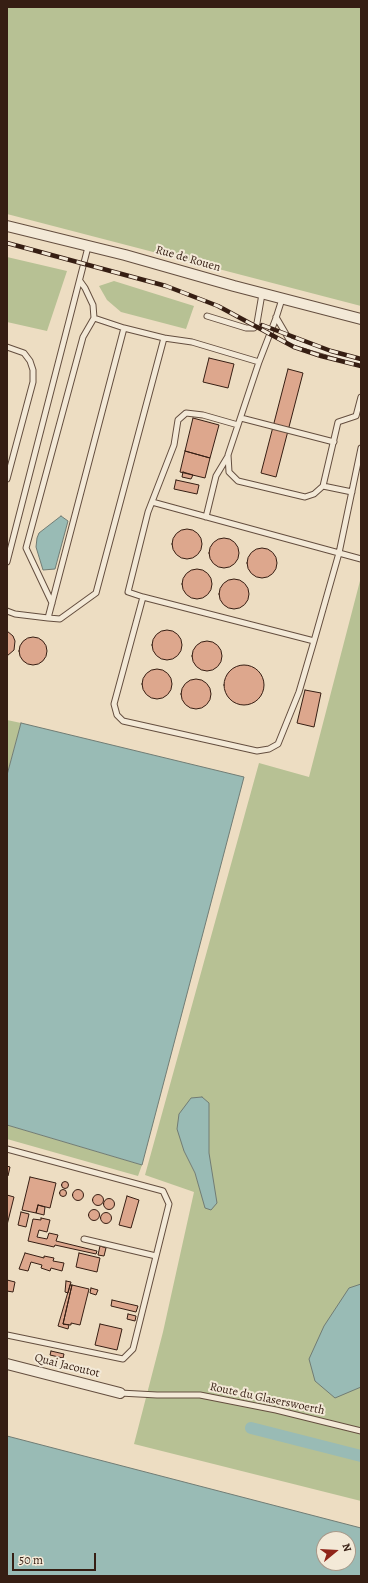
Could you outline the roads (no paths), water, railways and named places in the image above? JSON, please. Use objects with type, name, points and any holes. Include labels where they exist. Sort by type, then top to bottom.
[{"type":"street","name":"Rue de Rouen","points":[[7,226],[142,260],[262,294],[361,319]]},
{"type":"street","name":"Quai Jacoutot","points":[[7,1364],[120,1393]]},
{"type":"lane","points":[[7,562],[88,247]]},
{"type":"lane","points":[[52,603],[26,548],[83,337],[94,318],[93,305],[80,281]]},
{"type":"lane","points":[[207,316],[246,328],[254,328],[257,323],[262,294]]},
{"type":"lane","points":[[206,517],[216,476],[228,455],[282,299]]},
{"type":"lane","points":[[276,317],[290,341],[361,362]]},
{"type":"lane","points":[[94,318],[124,328],[164,338],[192,342],[259,362]]},
{"type":"lane","points":[[48,618],[124,328]]},
{"type":"lane","points":[[7,611],[15,614],[60,619],[96,593],[164,338]]},
{"type":"lane","points":[[7,347],[24,354],[30,361],[33,370],[33,382],[7,479]]},
{"type":"lane","points":[[228,455],[229,472],[238,481],[304,497],[314,494],[324,486],[338,422],[358,417],[361,397]]},
{"type":"lane","points":[[238,425],[203,414],[186,413],[178,420],[174,444],[148,512],[128,592],[314,641]]},
{"type":"lane","points":[[240,418],[334,442]]},
{"type":"lane","points":[[143,597],[114,704],[117,715],[123,722],[257,751],[269,749],[278,744],[299,692],[339,553],[361,448]]},
{"type":"lane","points":[[324,486],[352,492]]},
{"type":"lane","points":[[152,502],[361,559]]},
{"type":"lane","points":[[7,1149],[163,1191],[169,1204],[133,1349],[123,1359],[7,1335]]},
{"type":"lane","points":[[84,1239],[156,1256]]},
{"type":"lane","name":"Route du Glaserswoerth","points":[[120,1393],[200,1395],[276,1410],[361,1431]]},
{"type":"water","points":[[61,516],[68,521],[55,569],[43,570],[36,547],[37,538],[39,533]]},
{"type":"water","points":[[21,723],[244,777],[142,1165],[7,1125],[7,775]]},
{"type":"water","points":[[202,1097],[209,1103],[209,1153],[217,1203],[211,1210],[205,1208],[195,1173],[184,1151],[177,1129],[179,1114],[191,1098]]},
{"type":"water","points":[[361,1284],[361,1387],[335,1398],[315,1381],[309,1359],[324,1326],[349,1288]]},
{"type":"water","points":[[7,1436],[361,1528],[361,1576],[7,1576]]},
{"type":"waterway","points":[[251,1428],[361,1456]]},
{"type":"railway","points":[[7,243],[166,286],[218,306],[294,347],[321,356],[361,366]]},
{"type":"railway","points":[[262,325],[331,351],[361,359]]}]
